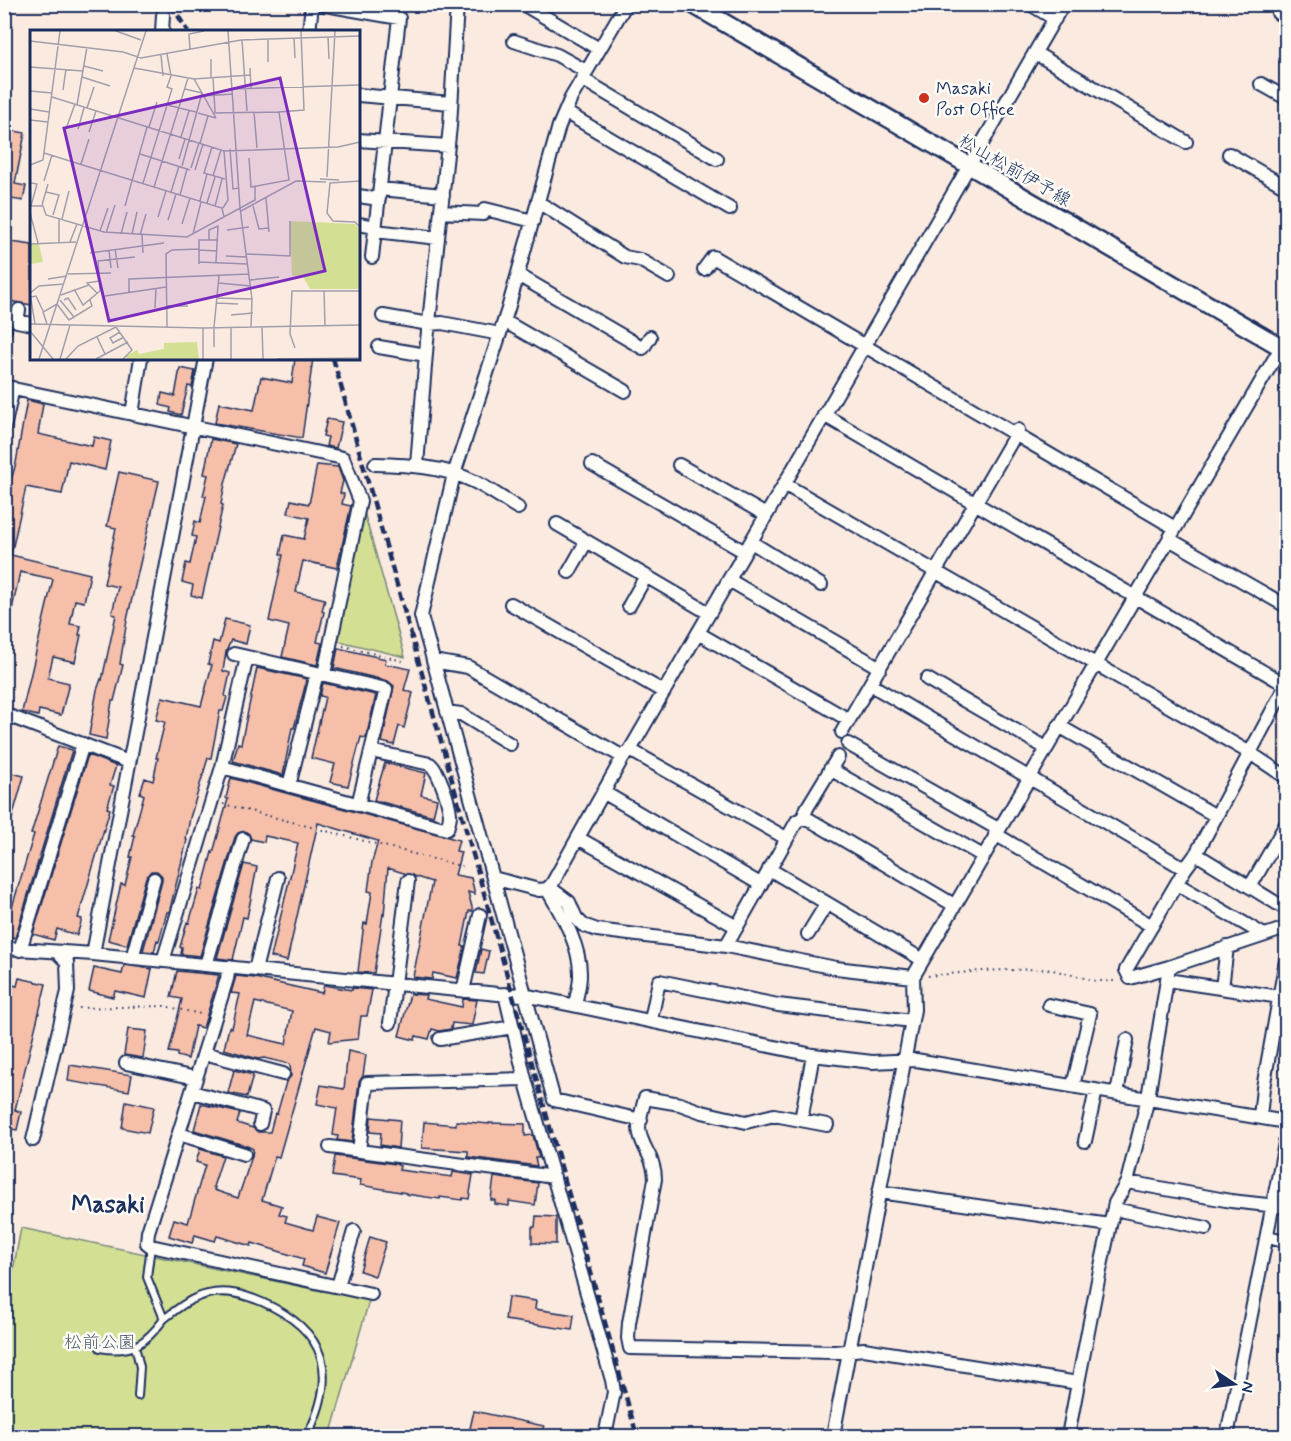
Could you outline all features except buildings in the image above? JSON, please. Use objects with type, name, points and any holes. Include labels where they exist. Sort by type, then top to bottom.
[{"type":"main road","name":"松山松前伊予線","points":[[692,4],[968,166],[1285,346]]},
{"type":"street","points":[[309,30],[312,4]]},
{"type":"street","points":[[320,4],[399,18],[372,257]]},
{"type":"street","points":[[417,465],[452,103],[457,4]]},
{"type":"street","points":[[523,4],[599,49]]},
{"type":"street","points":[[626,4],[565,112],[504,321],[454,474],[421,616],[554,1100],[641,1120]]},
{"type":"street","points":[[1030,4],[1055,19]]},
{"type":"street","points":[[548,888],[1063,4]]},
{"type":"street","points":[[162,30],[163,15]]},
{"type":"street","points":[[514,41],[557,56],[717,159]]},
{"type":"street","points":[[1035,53],[1186,142]]},
{"type":"street","points":[[1261,84],[1287,98]]},
{"type":"street","points":[[360,94],[452,103]]},
{"type":"street","points":[[565,112],[730,209]]},
{"type":"street","points":[[360,140],[448,146]]},
{"type":"street","points":[[1229,154],[1287,187]]},
{"type":"street","points":[[360,196],[443,195]]},
{"type":"street","points":[[538,202],[625,257],[640,260],[669,277]]},
{"type":"street","points":[[441,212],[483,214],[486,210],[533,221]]},
{"type":"street","points":[[360,225],[438,238]]},
{"type":"street","points":[[704,269],[713,257],[864,346],[1017,431],[1287,606]]},
{"type":"street","points":[[518,275],[643,348],[650,337]]},
{"type":"street","points":[[19,310],[17,321],[30,324]]},
{"type":"street","points":[[383,316],[429,324],[442,322],[500,334]]},
{"type":"street","points":[[504,321],[625,391]]},
{"type":"street","points":[[832,1437],[914,1010],[913,977],[1172,533],[1285,346]]},
{"type":"street","points":[[379,347],[426,356]]},
{"type":"street","points":[[132,414],[141,360]]},
{"type":"street","points":[[93,954],[206,360]]},
{"type":"street","points":[[4,428],[9,387],[343,458],[360,501],[330,643],[289,786]]},
{"type":"street","points":[[824,415],[1286,685],[1196,854],[1126,970],[1130,978],[1287,928]]},
{"type":"street","points":[[1017,431],[849,720],[845,738],[1152,926]]},
{"type":"street","points":[[375,464],[417,465],[454,474],[473,481],[518,508]]},
{"type":"street","points":[[592,464],[820,585]]},
{"type":"street","points":[[679,465],[766,515]]},
{"type":"street","points":[[784,484],[1250,753],[1287,777]]},
{"type":"street","points":[[557,524],[710,613]]},
{"type":"street","points":[[569,572],[586,542]]},
{"type":"street","points":[[629,606],[646,576]]},
{"type":"street","points":[[729,580],[880,668]]},
{"type":"street","points":[[511,603],[664,692]]},
{"type":"street","points":[[698,633],[849,720]]},
{"type":"street","points":[[234,654],[386,689],[358,805]]},
{"type":"street","points":[[163,961],[222,767],[247,657]]},
{"type":"street","points":[[433,661],[468,667],[786,838]]},
{"type":"street","points":[[927,679],[1046,748]]},
{"type":"street","points":[[878,689],[1185,869]]},
{"type":"street","points":[[447,712],[460,714],[510,744]]},
{"type":"street","points":[[4,714],[129,762]]},
{"type":"street","points":[[1059,726],[1216,816]]},
{"type":"street","points":[[20,950],[83,744]]},
{"type":"street","points":[[222,767],[447,829],[450,815],[434,768],[430,764],[371,751]]},
{"type":"street","points":[[803,819],[807,808],[838,757]]},
{"type":"street","points":[[830,769],[983,856]]},
{"type":"street","points":[[603,792],[760,884]]},
{"type":"street","points":[[726,946],[786,838],[797,821],[803,819],[810,820],[954,906]]},
{"type":"street","points":[[1250,887],[1287,825]]},
{"type":"street","points":[[578,838],[736,927]]},
{"type":"street","points":[[206,965],[243,839]]},
{"type":"street","points":[[1196,854],[1287,909]]},
{"type":"street","points":[[769,869],[923,960]]},
{"type":"street","points":[[255,970],[278,878]]},
{"type":"street","points":[[493,878],[539,890],[548,888],[569,902],[576,918],[583,925],[597,930],[726,946],[836,968],[913,977]]},
{"type":"street","points":[[132,958],[154,879]]},
{"type":"street","points":[[390,1023],[408,881]]},
{"type":"street","points":[[1177,884],[1264,935]]},
{"type":"street","points":[[548,888],[573,942],[579,962],[580,978],[575,1004]]},
{"type":"street","points":[[808,934],[827,903]]},
{"type":"street","points":[[463,991],[480,915]]},
{"type":"street","points":[[4,948],[93,954],[524,995],[813,1055],[872,1062],[916,1060],[1287,1122]]},
{"type":"street","points":[[1222,988],[1227,948]]},
{"type":"street","points":[[33,1140],[69,980],[67,962],[57,952]]},
{"type":"street","points":[[1260,1117],[1263,1088],[1283,997],[1287,960]]},
{"type":"street","points":[[229,967],[216,1016],[148,1232],[147,1243],[151,1246],[371,1294]]},
{"type":"street","points":[[1068,1437],[1110,1225],[1114,1209],[1127,1182],[1148,1098],[1169,967]]},
{"type":"street","points":[[1167,980],[1283,997]]},
{"type":"street","points":[[651,1020],[659,981],[778,1005],[912,1021]]},
{"type":"street","points":[[505,994],[525,1079],[612,1380],[614,1392],[605,1437]]},
{"type":"street","points":[[1049,1005],[1090,1014],[1073,1086]]},
{"type":"street","points":[[440,1039],[513,1027]]},
{"type":"street","points":[[1117,1093],[1127,1040]]},
{"type":"street","points":[[204,1053],[283,1074]]},
{"type":"street","points":[[801,1120],[813,1055]]},
{"type":"street","points":[[126,1063],[196,1078]]},
{"type":"street","points":[[359,1151],[367,1083],[525,1079]]},
{"type":"street","points":[[1085,1141],[1096,1090]]},
{"type":"street","points":[[192,1092],[263,1111],[260,1124]]},
{"type":"street","points":[[827,1125],[774,1115],[746,1122],[680,1104],[645,1098],[639,1126],[642,1140],[655,1167],[655,1179],[628,1323],[630,1348],[835,1352],[864,1350],[1078,1383]]},
{"type":"street","points":[[179,1134],[244,1154]]},
{"type":"street","points":[[1227,1437],[1287,1138]]},
{"type":"street","points":[[330,1147],[554,1177]]},
{"type":"street","points":[[1127,1182],[1231,1201],[1287,1207]]},
{"type":"street","points":[[879,1192],[1110,1225]]},
{"type":"street","points":[[1114,1209],[1206,1228]]},
{"type":"street","points":[[338,1286],[354,1231]]},
{"type":"street","points":[[1267,1237],[1287,1241]]},
{"type":"lane","points":[[151,1246],[147,1277],[164,1319]]},
{"type":"lane","points":[[100,1348],[111,1350],[135,1346],[152,1336],[164,1319],[188,1301],[210,1293],[248,1296],[273,1307],[292,1319],[308,1333],[317,1347],[323,1362],[323,1393],[320,1410],[307,1437]]},
{"type":"lane","points":[[135,1346],[140,1367],[138,1396]]},
{"type":"path","points":[[330,643],[407,662]]},
{"type":"path","points":[[211,801],[464,867]]},
{"type":"path","points":[[913,977],[1040,969],[1096,981],[1107,982],[1130,978]]},
{"type":"path","points":[[65,1005],[74,1008],[164,1006],[216,1016]]},
{"type":"green space","points":[[362,505],[405,657],[335,640]]},
{"type":"green space","name":"松前公園","points":[[21,1228],[322,1291],[371,1294],[330,1436],[5,1436],[5,1290],[10,1287]]},
{"type":"railway","points":[[171,4],[187,30]]},
{"type":"railway","points":[[334,360],[637,1436]]},
{"type":"place","name":"Masaki Post Office","points":[[924,98]]},
{"type":"district","name":"Masaki","points":[[108,1204]]}]
